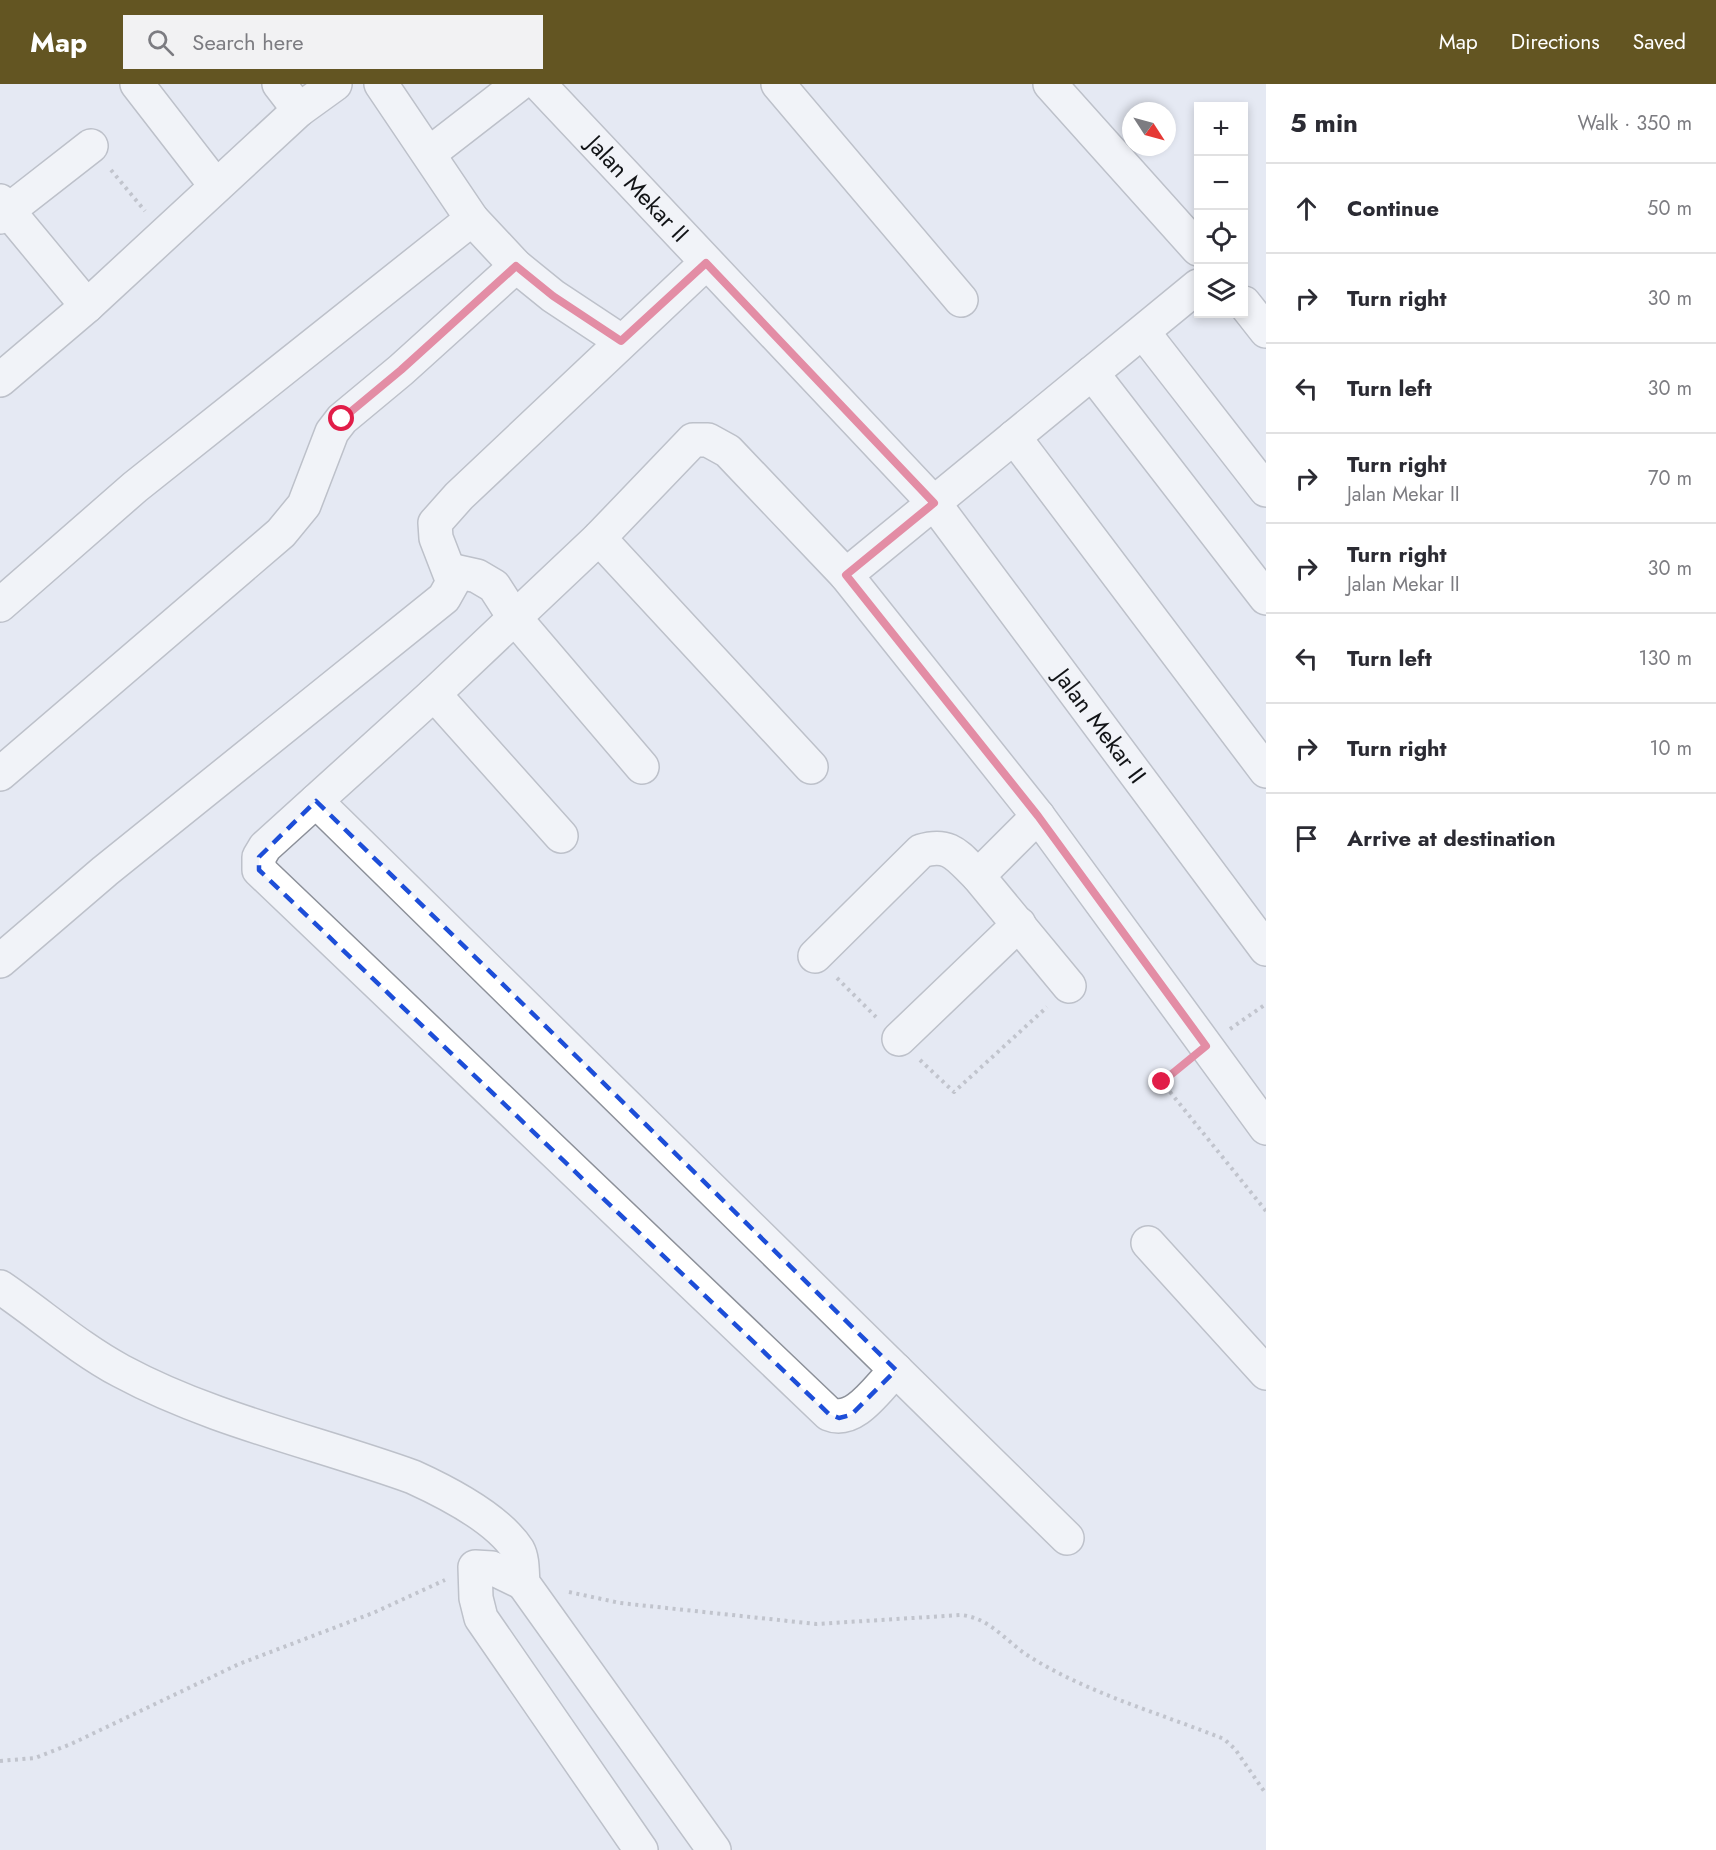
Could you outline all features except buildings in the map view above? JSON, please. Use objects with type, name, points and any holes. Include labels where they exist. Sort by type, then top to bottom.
[{"type":"street","points":[[137,84],[216,186]]},
{"type":"street","points":[[279,84],[299,110]]},
{"type":"street","points":[[0,380],[87,306],[299,110],[335,84]]},
{"type":"street","points":[[381,84],[430,153],[472,219],[516,266],[553,296],[621,341]]},
{"type":"street","points":[[430,153],[519,84]]},
{"type":"street","name":"Jalan Mekar II","points":[[539,84],[934,503],[1266,949]]},
{"type":"street","points":[[778,84],[961,300]]},
{"type":"street","points":[[1050,84],[1194,245]]},
{"type":"street","points":[[87,306],[3,209],[91,146]]},
{"type":"street","points":[[0,605],[135,487],[472,219]]},
{"type":"street","points":[[0,961],[105,871],[444,598],[453,582],[436,538],[435,524],[459,495],[706,263]]},
{"type":"street","points":[[0,774],[281,533],[304,505],[332,432],[342,419],[401,370],[516,266]]},
{"type":"street","points":[[846,575],[1194,289]]},
{"type":"street","points":[[1248,308],[1266,331]]},
{"type":"street","points":[[1143,332],[1266,490]]},
{"type":"street","points":[[1092,373],[1266,598]]},
{"type":"street","points":[[1014,437],[1266,771]]},
{"type":"street","points":[[896,1370],[851,1415],[839,1418],[829,1414],[260,870],[259,857],[265,847],[434,694],[599,538],[693,440],[708,440],[728,451],[846,575],[1038,816],[1266,1128]]},
{"type":"street","points":[[599,538],[811,767]]},
{"type":"street","points":[[450,570],[477,576],[494,586],[514,617],[642,767]]},
{"type":"street","points":[[434,694],[561,836]]},
{"type":"street","points":[[315,801],[1066,1538]]},
{"type":"street","points":[[978,876],[1038,816]]},
{"type":"street","points":[[815,956],[921,851],[936,846],[949,849],[978,876],[1069,986]]},
{"type":"street","points":[[899,1039],[1019,924]]},
{"type":"street","points":[[1148,1243],[1266,1373]]},
{"type":"street","points":[[0,1287],[118,1370],[208,1410],[359,1457],[414,1477],[443,1491],[503,1533],[519,1551],[522,1572],[714,1850]]},
{"type":"street","points":[[522,1572],[475,1567],[476,1598],[481,1618],[640,1850]]},
{"type":"path","points":[[91,146],[164,234]]},
{"type":"path","points":[[815,956],[954,1092],[1069,986]]},
{"type":"path","points":[[1266,1004],[1206,1046],[1162,1082],[1266,1211]]},
{"type":"path","points":[[0,1761],[35,1758],[71,1744],[239,1664],[373,1614],[475,1567]]},
{"type":"path","points":[[620,1603],[816,1624],[961,1615],[976,1617],[1029,1656],[1068,1678],[1132,1706],[1224,1739],[1235,1749],[1266,1794]]},
{"type":"highlighted area","points":[[316,801],[896,1370],[851,1415],[839,1418],[829,1414],[259,870],[259,857]]},
{"type":"route","points":[[342,419],[401,370],[516,266],[553,296],[621,341],[706,263],[934,503],[846,575],[1038,816],[1206,1046],[1162,1082]]}]
